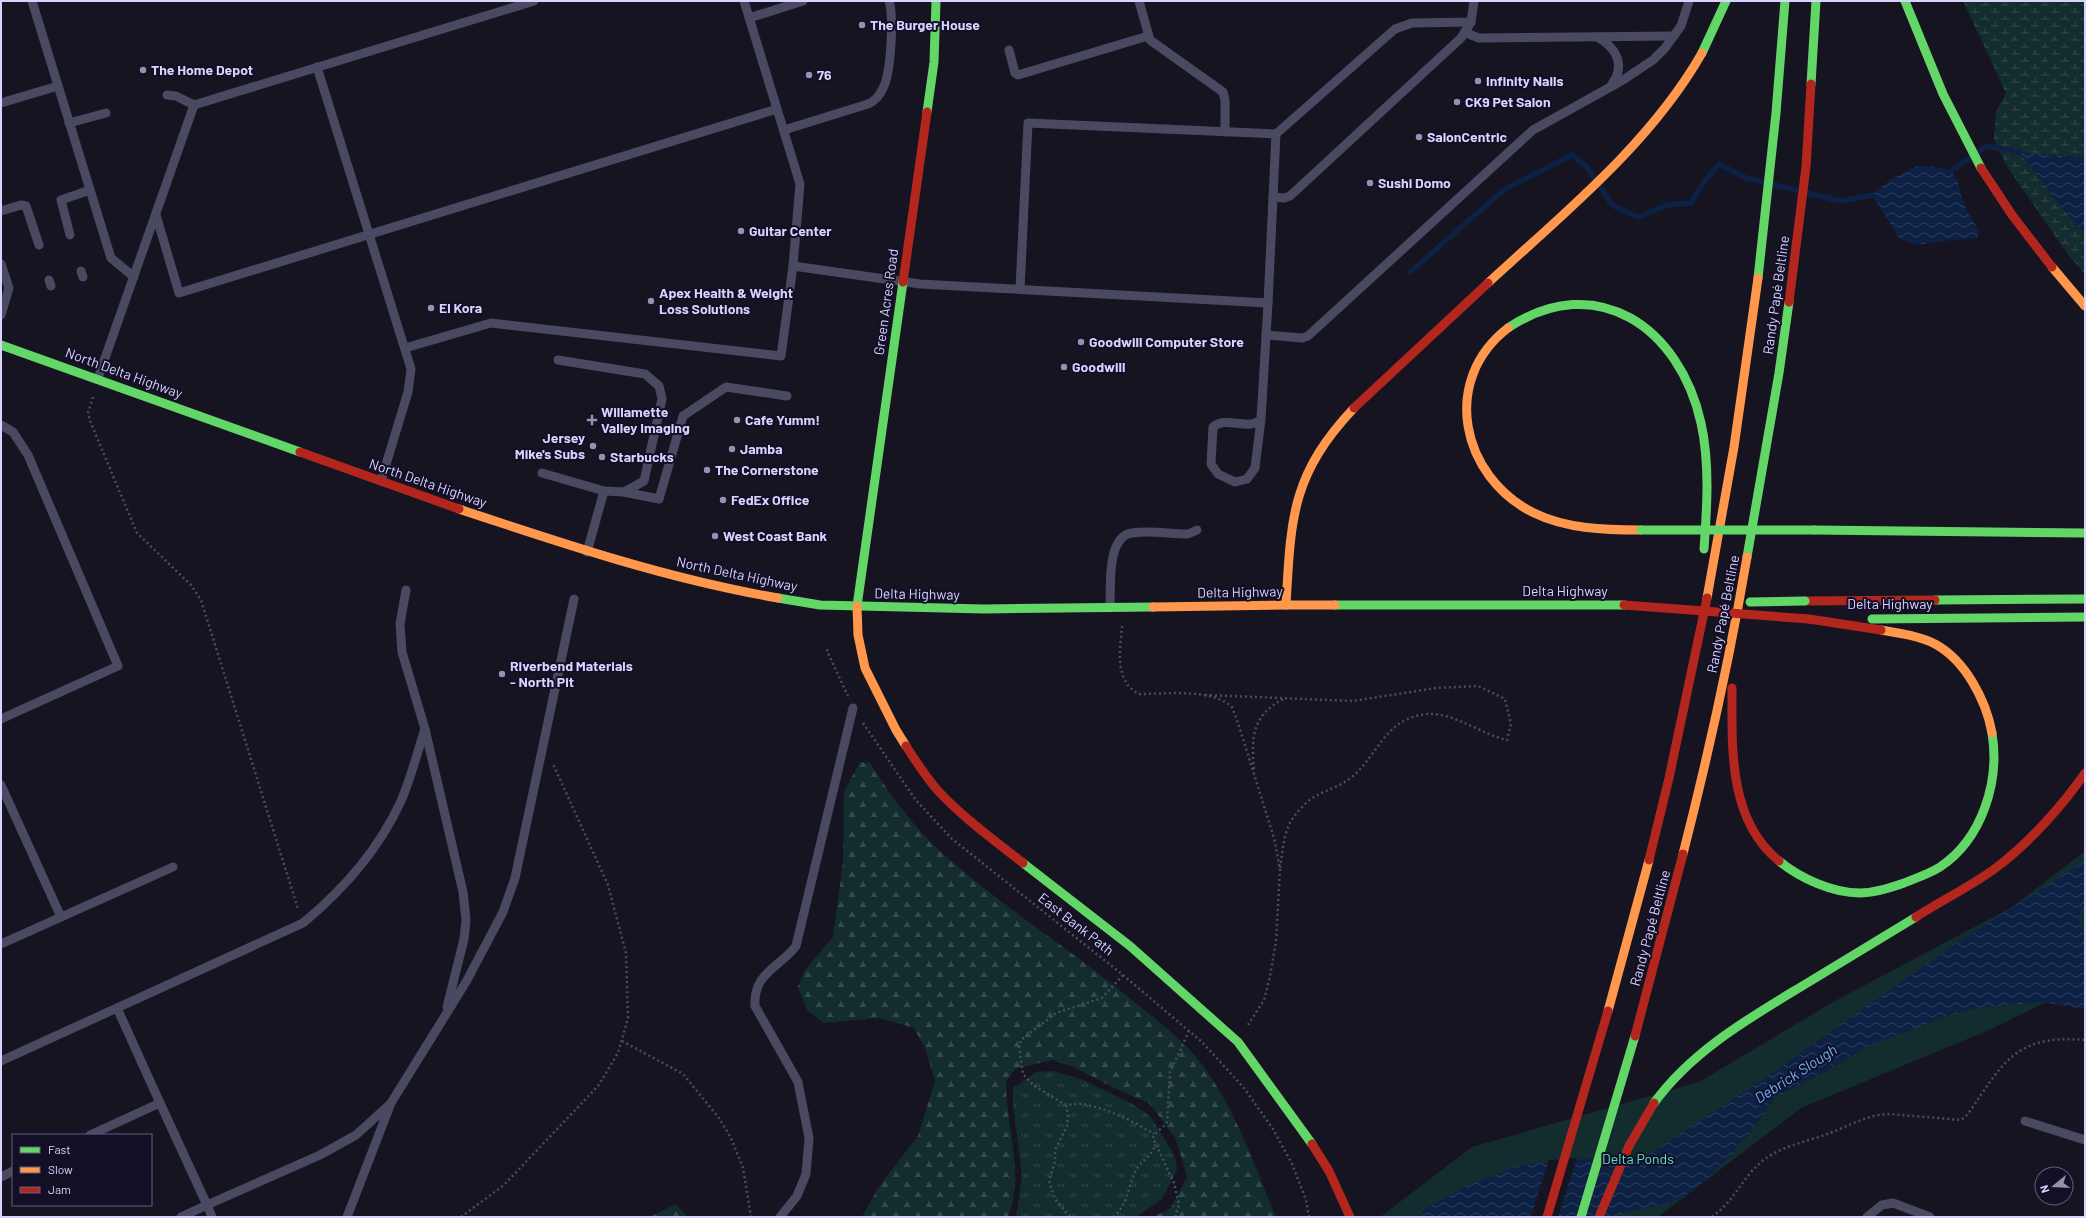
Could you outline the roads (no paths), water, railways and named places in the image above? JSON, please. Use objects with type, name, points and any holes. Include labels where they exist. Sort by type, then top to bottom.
[{"type":"main road","name":"Green Acres Road","points":[[936,1],[934,62],[857,606],[858,635],[865,668],[896,730],[920,768],[940,793],[978,828],[1130,946],[1238,1042],[1305,1132],[1329,1171],[1350,1217]]},
{"type":"main road","points":[[1286,605],[1289,554],[1297,502],[1306,473],[1326,441],[1344,419],[1398,366],[1570,208],[1646,130],[1686,79],[1714,31],[1726,1]]},
{"type":"main road","name":"Randy Papé Beltline","points":[[1547,1217],[1617,982],[1643,886],[1693,670],[1726,502],[1761,253],[1773,142],[1784,1]]},
{"type":"main road","name":"Randy Papé Beltline","points":[[1580,1217],[1609,1126],[1645,1002],[1679,873],[1732,645],[1779,373],[1798,239],[1806,167],[1816,1]]},
{"type":"main road","points":[[1905,1],[1918,36],[1959,130],[1990,184],[2025,231],[2085,306]]},
{"type":"main road","points":[[1703,559],[1707,487],[1705,442],[1702,424],[1692,393],[1681,369],[1659,340],[1644,326],[1623,314],[1585,303],[1568,304],[1538,310],[1524,317],[1500,334],[1490,345],[1475,372],[1469,389],[1467,427],[1472,447],[1481,467],[1492,482],[1505,495],[1521,506],[1540,516],[1582,528],[1641,530],[1814,530],[2085,533]]},
{"type":"main road","name":"North Delta Highway","points":[[1,344],[380,481],[587,552],[682,578],[756,594],[820,605],[857,606]]},
{"type":"main road","points":[[1693,670],[1701,575]]},
{"type":"main road","name":"Delta Highway","points":[[857,606],[984,609],[1286,605],[1624,605],[1805,601],[2085,599]]},
{"type":"main road","name":"Delta Highway","points":[[1624,605],[1809,619],[2085,617]]},
{"type":"main road","points":[[1732,645],[1732,736],[1734,765],[1737,786],[1748,821],[1756,835],[1771,853],[1788,869],[1806,879],[1842,890],[1861,893],[1893,887],[1920,877],[1944,864],[1960,848],[1979,823],[1985,808],[1994,777],[1991,724],[1986,710],[1975,687],[1963,669],[1944,650],[1933,643],[1907,635],[1809,619]]},
{"type":"main road","points":[[1598,1217],[1618,1167],[1649,1112],[1671,1082],[1722,1038],[1997,867],[2036,831],[2076,786],[2085,773]]},
{"type":"lane","points":[[32,1],[111,258],[134,277]]},
{"type":"lane","points":[[167,94],[176,96],[194,105],[534,1]]},
{"type":"lane","points":[[405,348],[491,323],[781,356],[793,266],[800,184],[744,1]]},
{"type":"lane","points":[[749,18],[803,1]]},
{"type":"lane","points":[[784,130],[868,104],[878,96],[887,78],[889,65],[892,12],[889,1]]},
{"type":"lane","points":[[1139,1],[1148,36],[1153,43],[1223,92],[1225,100],[1224,132]]},
{"type":"lane","points":[[1274,198],[1284,198],[1290,196],[1466,33],[1471,22],[1474,1]]},
{"type":"lane","points":[[1266,335],[1302,338],[1308,336],[1349,296],[1533,130],[1649,64],[1665,48],[1674,36],[1683,21],[1689,1]]},
{"type":"lane","points":[[1020,289],[1028,123],[1276,134],[1395,29],[1412,23],[1471,22]]},
{"type":"lane","points":[[1466,33],[1479,38],[1674,36]]},
{"type":"lane","points":[[1009,50],[1015,73],[1018,75],[1148,36]]},
{"type":"lane","points":[[1597,37],[1614,49],[1619,62],[1618,75],[1610,87]]},
{"type":"lane","points":[[317,67],[411,369],[411,381],[380,481]]},
{"type":"lane","points":[[1,103],[58,86]]},
{"type":"lane","points":[[98,378],[194,105]]},
{"type":"lane","points":[[156,215],[179,293],[777,108]]},
{"type":"lane","points":[[69,124],[106,113]]},
{"type":"lane","points":[[1261,419],[1255,424],[1221,423],[1213,427],[1211,464],[1222,476],[1239,482],[1247,479],[1253,473],[1261,419],[1274,198],[1276,134]]},
{"type":"lane","points":[[70,235],[61,200],[90,190]]},
{"type":"lane","points":[[1,211],[21,205],[26,206],[39,245]]},
{"type":"lane","points":[[1,264],[8,288],[1,315]]},
{"type":"lane","points":[[793,266],[902,283],[1268,303]]},
{"type":"lane","points":[[558,360],[645,374],[659,386],[662,399],[644,481],[624,492]]},
{"type":"lane","points":[[542,473],[604,491],[624,492],[659,499],[683,416],[726,387],[787,396]]},
{"type":"lane","points":[[1,425],[14,432],[28,456],[118,666],[1,719]]},
{"type":"lane","points":[[587,552],[604,491]]},
{"type":"lane","points":[[1110,608],[1113,556],[1120,539],[1130,533],[1188,534],[1196,530]]},
{"type":"lane","points":[[406,590],[400,624],[402,652],[426,729],[463,892],[466,920],[464,939],[446,1014]]},
{"type":"lane","points":[[347,1217],[391,1103],[466,982],[503,912],[515,878],[574,599]]},
{"type":"lane","points":[[780,1217],[797,1196],[806,1174],[809,1138],[798,1082],[755,1006],[754,995],[763,976],[791,953],[796,946],[854,708]]},
{"type":"lane","points":[[1,1061],[303,923],[324,905],[368,859],[401,801],[426,729]]},
{"type":"lane","points":[[1,785],[61,917]]},
{"type":"lane","points":[[2,940],[61,917],[173,867]]},
{"type":"lane","points":[[117,1008],[212,1217]]},
{"type":"lane","points":[[92,1134],[160,1103]]},
{"type":"lane","points":[[181,1217],[320,1155],[356,1135],[391,1103]]},
{"type":"lane","points":[[2025,1121],[2085,1140]]},
{"type":"lane","points":[[1,1177],[12,1172]]},
{"type":"lane","points":[[1867,1217],[1882,1205],[1887,1203],[1893,1203],[1930,1217]]},
{"type":"water","points":[[2019,152],[2085,158],[2085,232],[2075,225]]},
{"type":"water","points":[[1917,166],[1938,167],[1951,171],[1958,181],[1966,209],[1978,229],[1978,238],[1916,245],[1899,238],[1872,195],[1891,179]]},
{"type":"water","name":"Debrick Slough","points":[[2085,861],[2085,902],[2078,918],[2085,938],[2085,1009],[2041,1002],[1978,1008],[1947,1016],[1868,1046],[1829,1070],[1776,1097],[1749,1134],[1728,1158],[1695,1190],[1670,1203],[1606,1217],[1419,1217],[1426,1208],[1469,1185],[1520,1165],[1606,1157],[1647,1156],[1755,1085],[1954,945]]},
{"type":"waterway","points":[[1978,152],[1987,146],[2019,152]]},
{"type":"waterway","points":[[1410,272],[1505,189],[1572,155],[1586,166],[1594,177]]},
{"type":"waterway","points":[[1951,171],[1971,157]]},
{"type":"waterway","points":[[1600,186],[1612,205],[1638,217],[1667,205],[1691,203],[1704,182],[1719,164],[1746,178],[1764,182]]},
{"type":"waterway","points":[[1772,184],[1799,191]]},
{"type":"waterway","points":[[1807,193],[1841,201],[1872,195]]},
{"type":"place","name":"The Burger House","points":[[862,25]]},
{"type":"place","name":"The Home Depot","points":[[143,70]]},
{"type":"place","name":"76","points":[[809,75]]},
{"type":"place","name":"Infinity Nails","points":[[1478,81]]},
{"type":"place","name":"CK9 Pet Salon","points":[[1457,102]]},
{"type":"place","name":"SalonCentric","points":[[1419,137]]},
{"type":"place","name":"Sushi Domo","points":[[1370,183]]},
{"type":"place","name":"Guitar Center","points":[[741,231]]},
{"type":"place","name":"Apex Health & Weight Loss Solutions","points":[[651,301]]},
{"type":"place","name":"El Kora","points":[[431,308]]},
{"type":"place","name":"Goodwill Computer Store","points":[[1081,342]]},
{"type":"place","name":"Goodwill","points":[[1064,367]]},
{"type":"place","name":"Willamette Valley Imaging","points":[[592,420]]},
{"type":"place","name":"Cafe Yumm!","points":[[737,420]]},
{"type":"place","name":"Jersey Mike's Subs","points":[[593,446]]},
{"type":"place","name":"Jamba","points":[[732,449]]},
{"type":"place","name":"Starbucks","points":[[602,457]]},
{"type":"place","name":"The Cornerstone","points":[[707,470]]},
{"type":"place","name":"FedEx Office","points":[[723,500]]},
{"type":"place","name":"West Coast Bank","points":[[715,536]]},
{"type":"place","name":"Riverbend Materials - North Pit","points":[[502,674]]},
{"type":"park label","name":"Delta Ponds","points":[[1638,1159]]}]
